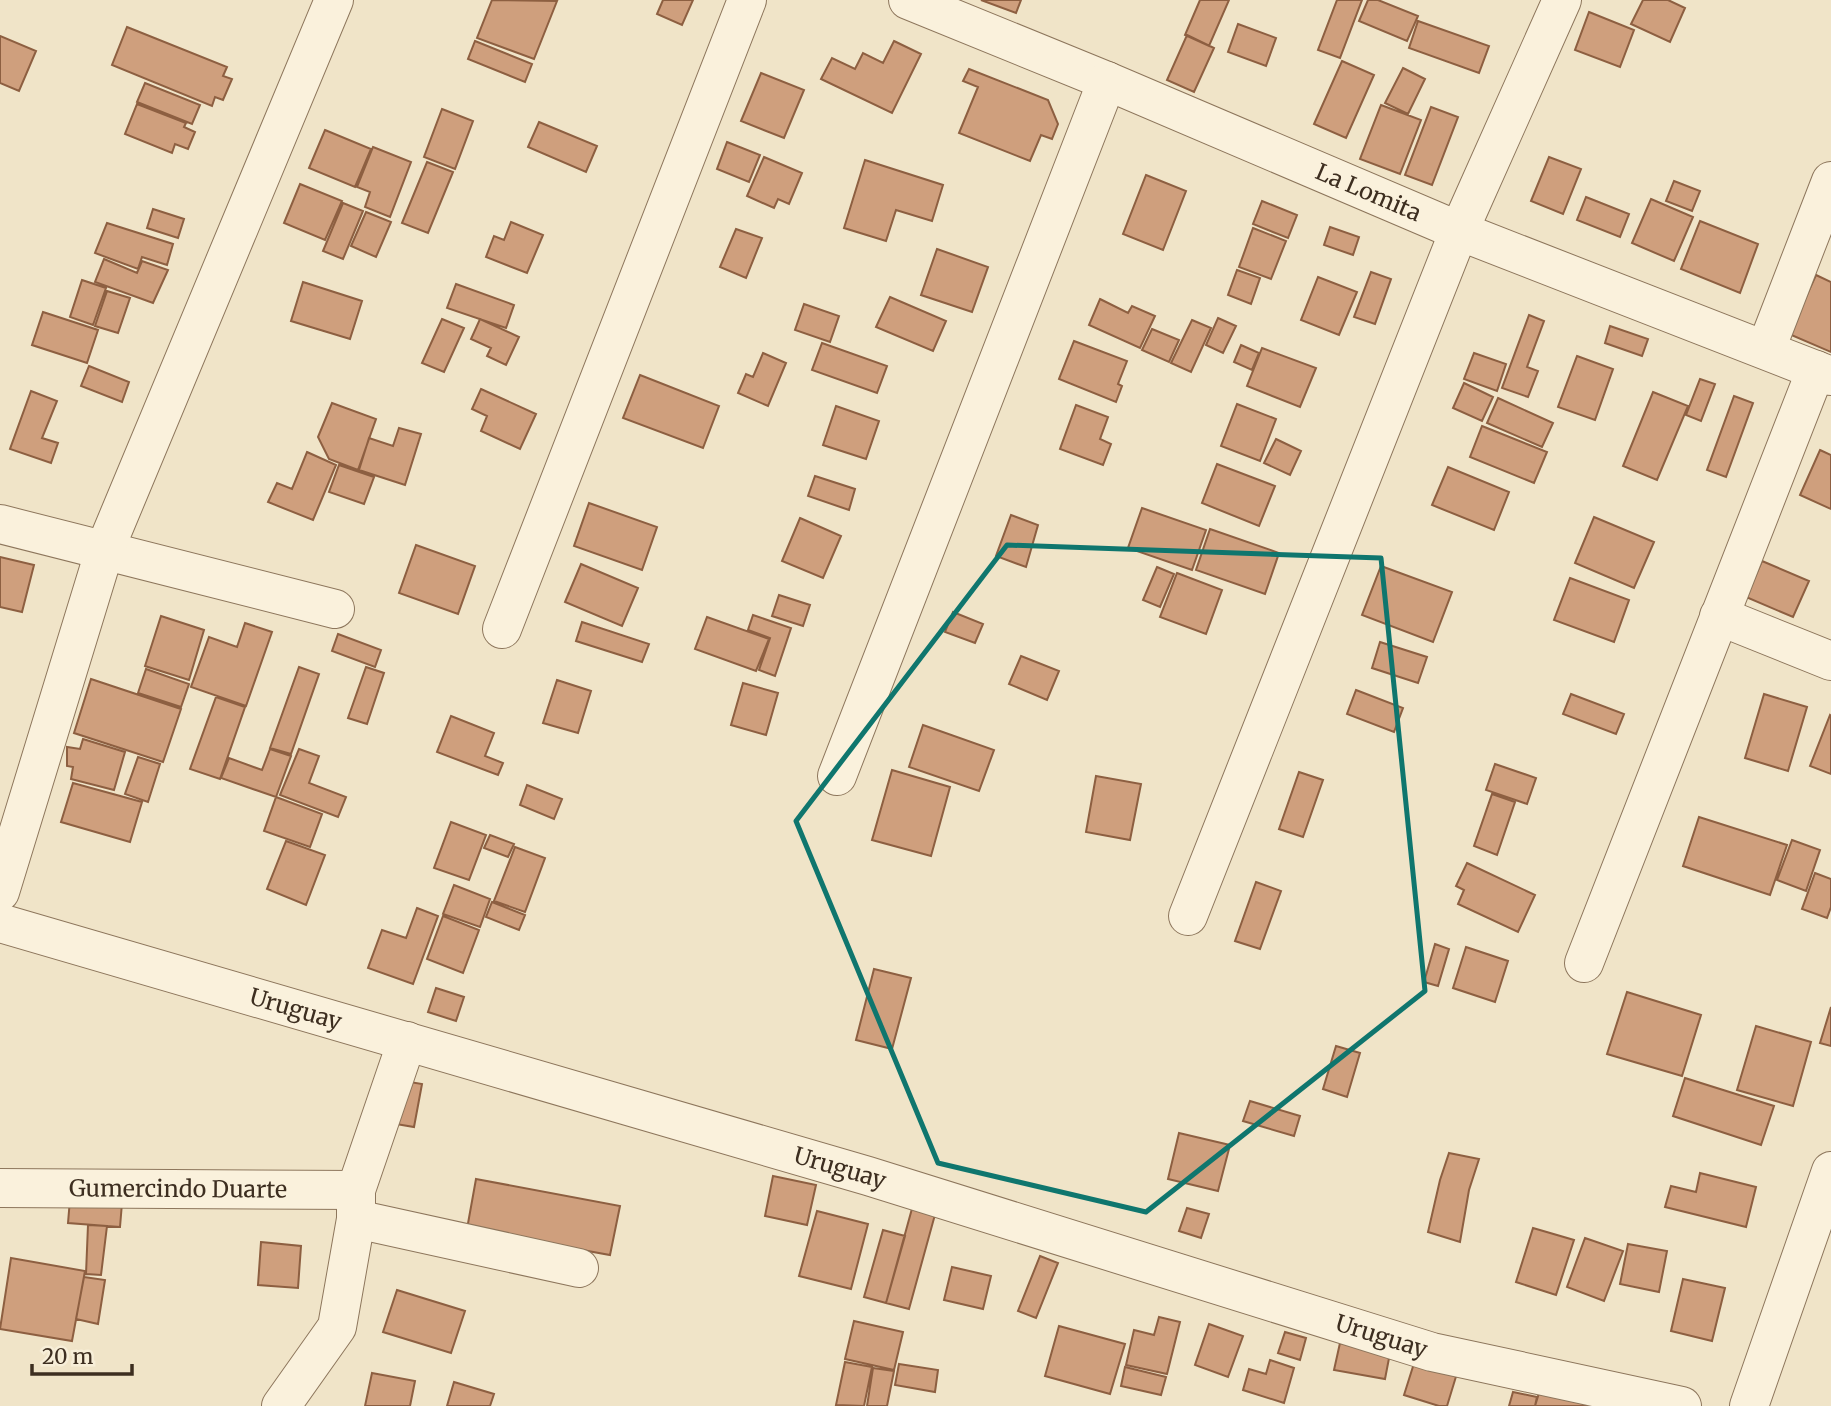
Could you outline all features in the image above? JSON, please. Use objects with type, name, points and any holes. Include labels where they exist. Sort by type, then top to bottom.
[{"type":"street","points":[[0,892],[105,549],[334,0]]},
{"type":"street","points":[[502,629],[747,0]]},
{"type":"street","name":"La Lomita","points":[[908,0],[1107,81],[1459,231],[1823,373]]},
{"type":"street","points":[[1188,916],[1459,231],[1562,0]]},
{"type":"street","points":[[837,776],[1107,81]]},
{"type":"street","points":[[1766,349],[1831,181]]},
{"type":"street","points":[[1584,963],[1719,616],[1823,373]]},
{"type":"street","points":[[0,524],[335,609]]},
{"type":"street","points":[[1719,616],[1831,661]]},
{"type":"street","name":"Uruguay","points":[[0,923],[868,1176],[1432,1352],[1682,1406]]},
{"type":"street","points":[[281,1406],[337,1327],[356,1204],[407,1041]]},
{"type":"street","points":[[1749,1406],[1831,1171]]},
{"type":"street","name":"Gumercindo Duarte","points":[[0,1188],[356,1204],[579,1268]]},
{"type":"highlighted area","points":[[1007,545],[1381,558],[1425,991],[1146,1212],[938,1163],[796,821]]},
{"type":"building","points":[[492,0],[557,1],[534,59],[477,38]]},
{"type":"building","points":[[663,0],[693,0],[682,25],[657,14]]},
{"type":"building","points":[[981,0],[1021,0],[1016,13]]},
{"type":"building","points":[[1200,0],[1229,0],[1209,46],[1185,35]]},
{"type":"building","points":[[1337,0],[1362,0],[1340,58],[1318,50]]},
{"type":"building","points":[[1368,0],[1378,0],[1418,16],[1407,41],[1359,21]]},
{"type":"building","points":[[1643,0],[1668,0],[1685,8],[1670,42],[1631,24]]},
{"type":"building","points":[[1589,12],[1634,30],[1620,67],[1575,50]]},
{"type":"building","points":[[1418,21],[1489,46],[1479,73],[1409,48]]},
{"type":"building","points":[[1238,24],[1276,38],[1266,66],[1228,52]]},
{"type":"building","points":[[127,27],[227,67],[223,76],[232,79],[223,100],[215,97],[212,106],[112,65]]},
{"type":"building","points":[[1187,35],[1214,48],[1194,92],[1167,80]]},
{"type":"building","points":[[0,36],[36,51],[19,91],[0,83]]},
{"type":"building","points":[[475,41],[532,64],[525,82],[468,59]]},
{"type":"building","points":[[894,41],[921,54],[892,113],[821,79],[832,58],[855,69],[863,53],[883,63]]},
{"type":"building","points":[[1342,61],[1374,75],[1346,138],[1314,124]]},
{"type":"building","points":[[1403,68],[1425,79],[1408,114],[1385,103]]},
{"type":"building","points":[[969,69],[1048,100],[1058,124],[1052,139],[1041,135],[1030,161],[959,133],[978,87],[963,81]]},
{"type":"building","points":[[761,73],[804,90],[784,138],[741,121]]},
{"type":"building","points":[[145,83],[200,105],[192,124],[137,102]]},
{"type":"building","points":[[137,104],[186,123],[184,127],[195,132],[188,149],[175,144],[172,153],[125,134]]},
{"type":"building","points":[[1381,105],[1421,120],[1400,174],[1360,159]]},
{"type":"building","points":[[1431,107],[1458,117],[1432,185],[1405,175]]},
{"type":"building","points":[[442,109],[473,121],[455,169],[424,157]]},
{"type":"building","points":[[539,122],[597,146],[586,172],[528,147]]},
{"type":"building","points":[[325,130],[371,149],[355,187],[309,168]]},
{"type":"building","points":[[727,142],[760,155],[749,182],[717,169]]},
{"type":"building","points":[[373,147],[411,162],[390,217],[365,207],[370,192],[357,187]]},
{"type":"building","points":[[764,157],[802,173],[789,204],[778,199],[774,208],[747,196]]},
{"type":"building","points":[[1549,157],[1581,169],[1563,214],[1531,201]]},
{"type":"building","points":[[865,160],[943,185],[932,221],[896,210],[886,241],[844,228]]},
{"type":"building","points":[[427,162],[453,172],[428,233],[402,223]]},
{"type":"building","points":[[1146,175],[1186,191],[1163,250],[1123,234]]},
{"type":"building","points":[[1674,181],[1700,191],[1692,211],[1666,201]]},
{"type":"building","points":[[300,184],[342,201],[325,240],[284,223]]},
{"type":"building","points":[[1586,197],[1629,214],[1620,237],[1577,220]]},
{"type":"building","points":[[1651,199],[1693,217],[1674,261],[1632,243]]},
{"type":"building","points":[[1262,201],[1297,215],[1288,238],[1253,224]]},
{"type":"building","points":[[343,203],[363,211],[343,259],[323,251]]},
{"type":"building","points":[[153,209],[184,219],[178,238],[147,228]]},
{"type":"building","points":[[366,212],[391,222],[376,257],[351,246]]},
{"type":"building","points":[[1700,221],[1758,244],[1740,293],[1681,269]]},
{"type":"building","points":[[511,222],[543,235],[527,273],[486,257],[494,236],[504,240]]},
{"type":"building","points":[[107,223],[173,244],[167,265],[142,257],[138,269],[95,253]]},
{"type":"building","points":[[1330,227],[1359,237],[1353,255],[1324,245]]},
{"type":"building","points":[[1253,228],[1286,241],[1271,279],[1239,267]]},
{"type":"building","points":[[736,229],[762,238],[746,278],[720,267]]},
{"type":"building","points":[[937,249],[988,267],[972,312],[921,295]]},
{"type":"building","points":[[104,259],[137,273],[142,261],[168,270],[153,303],[95,282]]},
{"type":"building","points":[[1237,270],[1260,278],[1251,304],[1228,295]]},
{"type":"building","points":[[1371,272],[1391,279],[1375,324],[1354,317]]},
{"type":"building","points":[[1816,275],[1831,282],[1831,352],[1789,334]]},
{"type":"building","points":[[1318,277],[1357,292],[1339,335],[1301,320]]},
{"type":"building","points":[[82,280],[106,288],[93,325],[70,317]]},
{"type":"building","points":[[303,282],[362,301],[350,339],[291,321]]},
{"type":"building","points":[[456,284],[514,305],[506,328],[447,308]]},
{"type":"building","points":[[107,291],[130,298],[118,333],[95,326]]},
{"type":"building","points":[[890,297],[946,321],[933,351],[876,327]]},
{"type":"building","points":[[1100,299],[1128,313],[1132,306],[1155,316],[1140,348],[1089,325]]},
{"type":"building","points":[[804,304],[839,316],[830,342],[795,330]]},
{"type":"building","points":[[43,312],[98,330],[87,363],[32,345]]},
{"type":"building","points":[[1529,315],[1544,321],[1527,367],[1538,371],[1528,397],[1502,388]]},
{"type":"building","points":[[1218,318],[1236,326],[1223,353],[1206,345]]},
{"type":"building","points":[[442,319],[464,328],[444,372],[422,363]]},
{"type":"building","points":[[480,319],[519,337],[506,365],[487,356],[491,348],[471,339]]},
{"type":"building","points":[[1192,320],[1211,328],[1191,372],[1171,363]]},
{"type":"building","points":[[1610,326],[1648,339],[1642,356],[1605,343]]},
{"type":"building","points":[[1152,329],[1179,340],[1169,362],[1142,350]]},
{"type":"building","points":[[1074,341],[1127,361],[1118,384],[1122,386],[1116,402],[1059,379]]},
{"type":"building","points":[[822,343],[887,366],[877,393],[812,370]]},
{"type":"building","points":[[1241,345],[1259,353],[1252,370],[1234,362]]},
{"type":"building","points":[[1262,348],[1316,368],[1300,407],[1247,386]]},
{"type":"building","points":[[763,353],[786,363],[768,406],[738,393],[746,374],[753,377]]},
{"type":"building","points":[[1474,353],[1506,364],[1497,391],[1464,379]]},
{"type":"building","points":[[1577,356],[1613,369],[1595,420],[1558,407]]},
{"type":"building","points":[[89,366],[129,382],[122,402],[81,386]]},
{"type":"building","points":[[640,375],[719,406],[703,448],[623,418]]},
{"type":"building","points":[[1700,379],[1715,384],[1701,421],[1686,415]]},
{"type":"building","points":[[1464,383],[1493,397],[1482,421],[1453,408]]},
{"type":"building","points":[[481,389],[536,414],[520,449],[481,431],[487,416],[472,409]]},
{"type":"building","points":[[31,391],[57,401],[42,438],[58,443],[51,463],[10,449]]},
{"type":"building","points":[[1653,392],[1688,406],[1657,480],[1623,466]]},
{"type":"building","points":[[1734,396],[1753,403],[1726,477],[1707,470]]},
{"type":"building","points":[[1498,398],[1553,423],[1542,447],[1487,423]]},
{"type":"building","points":[[332,403],[376,419],[358,470],[329,459],[318,437]]},
{"type":"building","points":[[1237,404],[1276,419],[1260,461],[1221,446]]},
{"type":"building","points":[[1076,405],[1108,417],[1100,439],[1111,444],[1103,465],[1060,449]]},
{"type":"building","points":[[836,406],[879,421],[866,459],[823,445]]},
{"type":"building","points":[[1482,426],[1547,452],[1534,483],[1470,457]]},
{"type":"building","points":[[399,428],[421,434],[405,485],[359,470],[369,438],[393,446]]},
{"type":"building","points":[[1276,439],[1301,451],[1290,475],[1264,463]]},
{"type":"building","points":[[1820,450],[1831,455],[1831,509],[1800,495]]},
{"type":"building","points":[[307,452],[336,465],[313,520],[268,502],[277,483],[292,489]]},
{"type":"building","points":[[1217,464],[1275,486],[1259,526],[1202,503]]},
{"type":"building","points":[[339,465],[374,477],[364,504],[329,492]]},
{"type":"building","points":[[1448,467],[1509,492],[1494,530],[1432,505]]},
{"type":"building","points":[[815,476],[855,489],[849,510],[808,496]]},
{"type":"building","points":[[589,503],[657,527],[642,570],[574,546]]},
{"type":"building","points":[[1142,508],[1206,530],[1192,570],[1128,548]]},
{"type":"building","points":[[1011,515],[1038,525],[1026,567],[996,556]]},
{"type":"building","points":[[1594,517],[1654,542],[1634,588],[1575,563]]},
{"type":"building","points":[[800,518],[841,536],[823,578],[782,561]]},
{"type":"building","points":[[1210,529],[1279,553],[1265,594],[1196,570]]},
{"type":"building","points":[[416,545],[475,566],[458,614],[399,593]]},
{"type":"building","points":[[0,557],[34,565],[22,612],[0,607]]},
{"type":"building","points":[[1762,561],[1809,581],[1793,617],[1746,597]]},
{"type":"building","points":[[581,564],[638,588],[622,626],[565,602]]},
{"type":"building","points":[[1381,566],[1452,592],[1433,642],[1362,615]]},
{"type":"building","points":[[1157,567],[1174,574],[1160,607],[1143,600]]},
{"type":"building","points":[[1177,573],[1222,590],[1206,634],[1160,617]]},
{"type":"building","points":[[1570,578],[1629,600],[1614,642],[1554,620]]},
{"type":"building","points":[[779,595],[810,605],[803,626],[772,616]]},
{"type":"building","points":[[953,612],[983,624],[975,643],[945,632]]},
{"type":"building","points":[[753,615],[791,628],[775,676],[759,670],[770,638],[748,630]]},
{"type":"building","points":[[161,616],[204,630],[189,680],[145,666]]},
{"type":"building","points":[[707,617],[769,639],[756,671],[695,649]]},
{"type":"building","points":[[582,622],[649,644],[642,662],[576,641]]},
{"type":"building","points":[[245,623],[272,632],[246,706],[191,687],[209,637],[237,647]]},
{"type":"building","points":[[338,634],[381,650],[375,667],[332,651]]},
{"type":"building","points":[[1380,642],[1427,657],[1418,683],[1372,668]]},
{"type":"building","points":[[1021,656],[1059,671],[1047,700],[1009,684]]},
{"type":"building","points":[[299,667],[319,674],[291,754],[270,748]]},
{"type":"building","points":[[366,667],[384,673],[367,724],[348,718]]},
{"type":"building","points":[[146,669],[189,684],[181,707],[138,693]]},
{"type":"building","points":[[91,679],[181,709],[163,762],[74,733]]},
{"type":"building","points":[[557,680],[591,691],[578,733],[543,723]]},
{"type":"building","points":[[743,683],[778,693],[766,735],[731,725]]},
{"type":"building","points":[[1356,690],[1403,708],[1394,732],[1347,714]]},
{"type":"building","points":[[1571,694],[1624,714],[1616,734],[1563,714]]},
{"type":"building","points":[[1764,694],[1807,707],[1788,771],[1745,758]]},
{"type":"building","points":[[216,697],[245,707],[220,779],[190,769]]},
{"type":"building","points":[[451,716],[494,733],[485,756],[503,763],[498,775],[437,752]]},
{"type":"building","points":[[1831,716],[1831,774],[1810,766]]},
{"type":"building","points":[[923,725],[994,750],[979,791],[909,767]]},
{"type":"building","points":[[83,739],[125,752],[114,790],[71,779],[73,767],[67,766],[67,747],[80,749]]},
{"type":"building","points":[[270,749],[291,756],[276,797],[221,778],[229,758],[262,770]]},
{"type":"building","points":[[299,749],[319,756],[309,783],[346,797],[338,817],[280,795]]},
{"type":"building","points":[[138,757],[160,764],[148,802],[125,794]]},
{"type":"building","points":[[1495,764],[1536,778],[1527,804],[1486,790]]},
{"type":"building","points":[[892,770],[950,787],[931,856],[872,840]]},
{"type":"building","points":[[1299,772],[1323,780],[1303,837],[1279,829]]},
{"type":"building","points":[[1096,776],[1141,784],[1130,840],[1086,832]]},
{"type":"building","points":[[73,783],[142,802],[130,842],[61,822]]},
{"type":"building","points":[[527,785],[562,799],[554,819],[520,805]]},
{"type":"building","points":[[1492,794],[1515,802],[1497,855],[1474,846]]},
{"type":"building","points":[[276,797],[322,814],[310,847],[264,831]]},
{"type":"building","points":[[1699,817],[1787,845],[1770,895],[1683,866]]},
{"type":"building","points":[[451,822],[486,835],[469,880],[434,868]]},
{"type":"building","points":[[490,835],[514,844],[508,857],[484,848]]},
{"type":"building","points":[[1792,840],[1820,850],[1806,891],[1777,880]]},
{"type":"building","points":[[286,841],[325,855],[306,905],[267,889]]},
{"type":"building","points":[[515,847],[545,858],[525,912],[494,901]]},
{"type":"building","points":[[1467,863],[1535,895],[1518,932],[1458,904],[1464,890],[1456,886]]},
{"type":"building","points":[[1815,873],[1831,879],[1831,907],[1827,918],[1802,909]]},
{"type":"building","points":[[1256,882],[1281,891],[1260,949],[1235,941]]},
{"type":"building","points":[[454,885],[490,899],[480,927],[443,914]]},
{"type":"building","points":[[492,902],[525,915],[519,930],[486,917]]},
{"type":"building","points":[[417,908],[438,916],[413,984],[368,968],[382,930],[406,938]]},
{"type":"building","points":[[443,916],[479,930],[463,973],[427,959]]},
{"type":"building","points":[[1435,944],[1449,949],[1438,986],[1424,982]]},
{"type":"building","points":[[1466,947],[1508,961],[1495,1002],[1453,988]]},
{"type":"building","points":[[874,969],[911,978],[892,1049],[856,1040]]},
{"type":"building","points":[[436,988],[464,997],[456,1021],[428,1012]]},
{"type":"building","points":[[1627,992],[1701,1015],[1682,1076],[1607,1054]]},
{"type":"building","points":[[1831,1007],[1831,1046],[1820,1043]]},
{"type":"building","points":[[1756,1026],[1811,1042],[1793,1106],[1737,1090]]},
{"type":"building","points":[[1336,1046],[1360,1053],[1347,1097],[1323,1089]]},
{"type":"building","points":[[1685,1078],[1774,1106],[1761,1145],[1673,1116]]},
{"type":"building","points":[[398,1080],[422,1084],[414,1127],[390,1123]]},
{"type":"building","points":[[1250,1101],[1300,1116],[1294,1136],[1243,1121]]},
{"type":"building","points":[[1179,1133],[1230,1145],[1218,1191],[1168,1179]]},
{"type":"building","points":[[1449,1153],[1479,1159],[1469,1190],[1460,1242],[1428,1232]]},
{"type":"building","points":[[1700,1173],[1756,1187],[1746,1227],[1665,1207],[1671,1186],[1696,1192]]},
{"type":"building","points":[[773,1176],[816,1185],[807,1225],[765,1216]]},
{"type":"building","points":[[476,1179],[620,1206],[610,1255],[467,1229]]},
{"type":"building","points":[[70,1199],[122,1203],[120,1227],[68,1223]]},
{"type":"building","points":[[913,1205],[936,1211],[909,1309],[886,1303]]},
{"type":"building","points":[[1187,1208],[1209,1214],[1201,1238],[1179,1231]]},
{"type":"building","points":[[817,1211],[868,1224],[851,1289],[799,1276]]},
{"type":"building","points":[[88,1225],[107,1226],[101,1275],[86,1274]]},
{"type":"building","points":[[1533,1228],[1574,1240],[1556,1295],[1516,1282]]},
{"type":"building","points":[[883,1230],[905,1236],[886,1303],[864,1297]]},
{"type":"building","points":[[1585,1238],[1623,1251],[1604,1301],[1567,1287]]},
{"type":"building","points":[[261,1242],[301,1246],[298,1288],[258,1285]]},
{"type":"building","points":[[1628,1244],[1667,1251],[1659,1292],[1620,1284]]},
{"type":"building","points":[[1040,1256],[1058,1263],[1036,1318],[1018,1311]]},
{"type":"building","points":[[11,1258],[85,1271],[72,1341],[0,1329]]},
{"type":"building","points":[[952,1267],[991,1276],[983,1309],[944,1300]]},
{"type":"building","points":[[84,1277],[105,1280],[98,1324],[76,1319]]},
{"type":"building","points":[[1683,1279],[1725,1288],[1712,1341],[1671,1331]]},
{"type":"building","points":[[397,1290],[465,1311],[451,1353],[383,1332]]},
{"type":"building","points":[[1159,1317],[1180,1322],[1167,1374],[1126,1365],[1134,1330],[1154,1335]]},
{"type":"building","points":[[854,1321],[903,1332],[894,1370],[845,1359]]},
{"type":"building","points":[[1209,1324],[1243,1336],[1228,1377],[1195,1365]]},
{"type":"building","points":[[1059,1326],[1125,1344],[1110,1394],[1045,1376]]},
{"type":"building","points":[[1285,1332],[1306,1338],[1300,1360],[1278,1353]]},
{"type":"building","points":[[1340,1343],[1390,1353],[1385,1379],[1334,1370]]},
{"type":"building","points":[[1416,1357],[1458,1370],[1447,1406],[1404,1395]]},
{"type":"building","points":[[1270,1360],[1294,1368],[1284,1403],[1243,1390],[1249,1369],[1266,1374]]},
{"type":"building","points":[[845,1362],[872,1367],[864,1406],[836,1405]]},
{"type":"building","points":[[899,1364],[938,1370],[935,1392],[895,1385]]},
{"type":"building","points":[[1125,1367],[1166,1377],[1161,1395],[1121,1386]]},
{"type":"building","points":[[873,1368],[894,1371],[887,1406],[867,1406]]},
{"type":"building","points":[[372,1373],[415,1381],[410,1406],[365,1406]]},
{"type":"building","points":[[454,1382],[494,1394],[490,1406],[447,1406]]},
{"type":"building","points":[[1513,1392],[1537,1397],[1535,1406],[1509,1406]]},
{"type":"building","points":[[1539,1393],[1594,1406],[1535,1406]]}]
